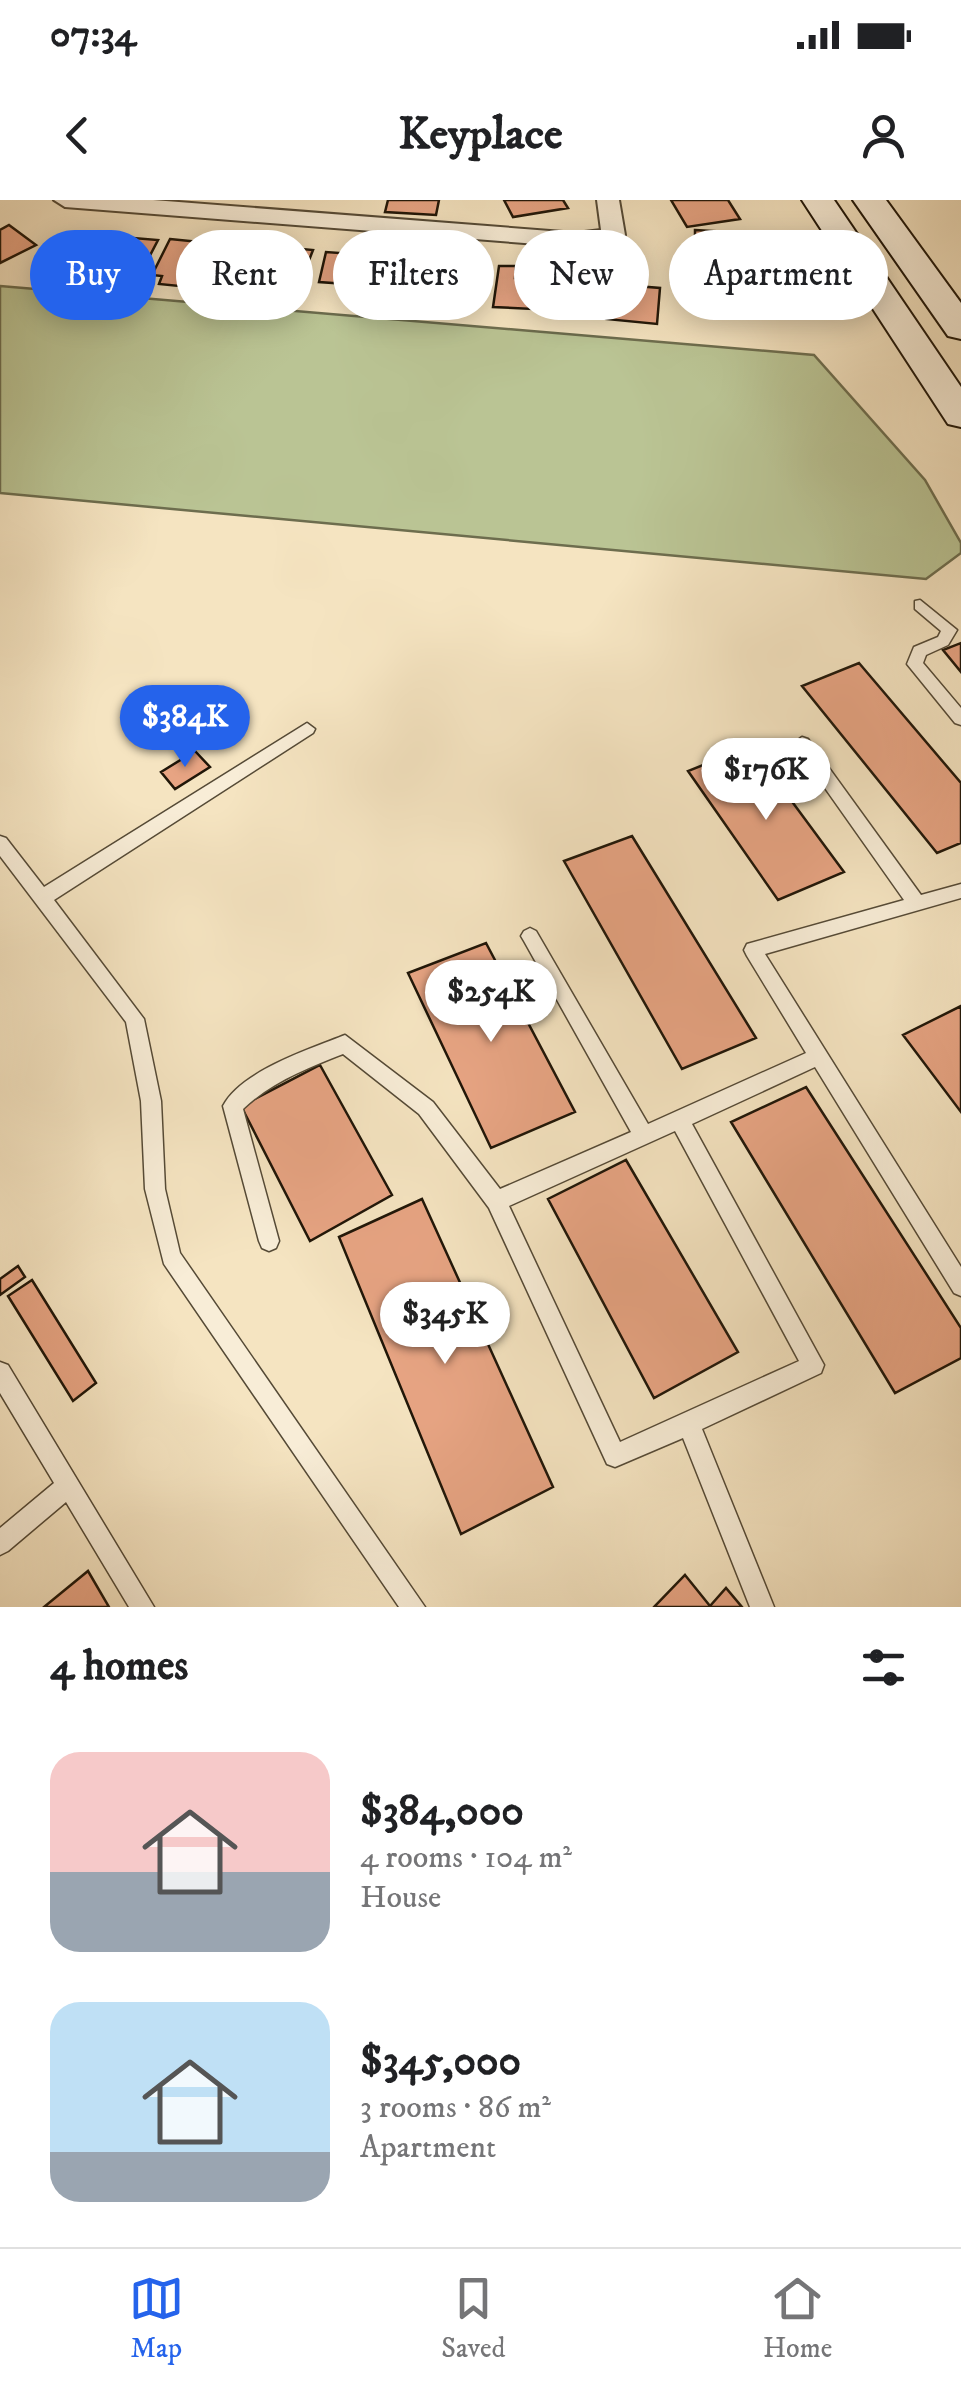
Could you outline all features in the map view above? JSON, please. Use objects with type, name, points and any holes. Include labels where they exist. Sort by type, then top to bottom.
[{"type":"main road","points":[[818,200],[838,230]]},
{"type":"main road","points":[[869,200],[961,328]]},
{"type":"main road","points":[[888,246],[902,244]]},
{"type":"main road","points":[[888,304],[961,415]]},
{"type":"street","points":[[66,200],[334,212],[576,240],[613,236],[608,200]]},
{"type":"lane","points":[[920,605],[949,630],[943,640],[918,651],[915,664],[961,719]]},
{"type":"lane","points":[[42,898],[307,729]]},
{"type":"lane","points":[[802,743],[917,904]]},
{"type":"lane","points":[[0,843],[136,1019],[152,1101],[155,1189],[171,1257],[413,1607]]},
{"type":"lane","points":[[961,891],[753,950],[961,1286]]},
{"type":"lane","points":[[530,936],[643,1136]]},
{"type":"lane","points":[[269,1241],[233,1106],[242,1095],[345,1044],[426,1108],[496,1201],[616,1456],[813,1365],[679,1120]]},
{"type":"lane","points":[[496,1201],[818,1057]]},
{"type":"lane","points":[[0,1372],[142,1607]]},
{"type":"lane","points":[[690,1424],[762,1607]]},
{"type":"lane","points":[[0,1543],[68,1486]]},
{"type":"green space","points":[[0,286],[30,289],[30,320],[156,320],[156,299],[176,301],[176,320],[313,320],[313,313],[333,314],[333,320],[401,320],[814,355],[925,480],[961,543],[961,553],[926,579],[0,493]]},
{"type":"building","points":[[388,200],[439,200],[436,215],[385,212]]},
{"type":"building","points":[[504,200],[563,200],[568,208],[513,217]]},
{"type":"building","points":[[671,200],[728,200],[740,219],[687,227]]},
{"type":"building","points":[[9,225],[30,241],[30,248],[0,263],[0,230]]},
{"type":"building","points":[[170,239],[176,240],[176,286],[159,284],[162,276],[156,275],[156,267]]},
{"type":"building","points":[[326,252],[333,253],[333,283],[319,282]]},
{"type":"building","points":[[499,266],[514,266],[514,308],[494,307]]},
{"type":"building","points":[[649,287],[660,288],[657,324],[616,320],[649,320]]},
{"type":"building","points":[[961,643],[961,672],[943,650]]},
{"type":"building","points":[[859,663],[961,783],[961,843],[937,853],[802,686]]},
{"type":"building","points":[[751,746],[844,872],[778,900],[688,771]]},
{"type":"building","points":[[195,751],[210,767],[175,789],[161,772]]},
{"type":"building","points":[[632,836],[756,1038],[682,1069],[564,861]]},
{"type":"building","points":[[486,943],[575,1112],[491,1148],[408,973]]},
{"type":"building","points":[[961,1006],[961,1112],[903,1035]]},
{"type":"building","points":[[320,1065],[392,1195],[310,1241],[241,1106]]},
{"type":"building","points":[[806,1087],[961,1328],[961,1358],[895,1393],[731,1122]]},
{"type":"building","points":[[626,1160],[738,1352],[654,1398],[548,1199]]},
{"type":"building","points":[[422,1199],[553,1487],[461,1534],[339,1237]]},
{"type":"building","points":[[18,1266],[25,1277],[0,1295],[0,1279]]},
{"type":"building","points":[[32,1280],[96,1383],[73,1401],[8,1296]]},
{"type":"building","points":[[88,1571],[109,1607],[44,1607]]},
{"type":"building","points":[[685,1575],[710,1606],[726,1588],[742,1607],[654,1607]]}]
